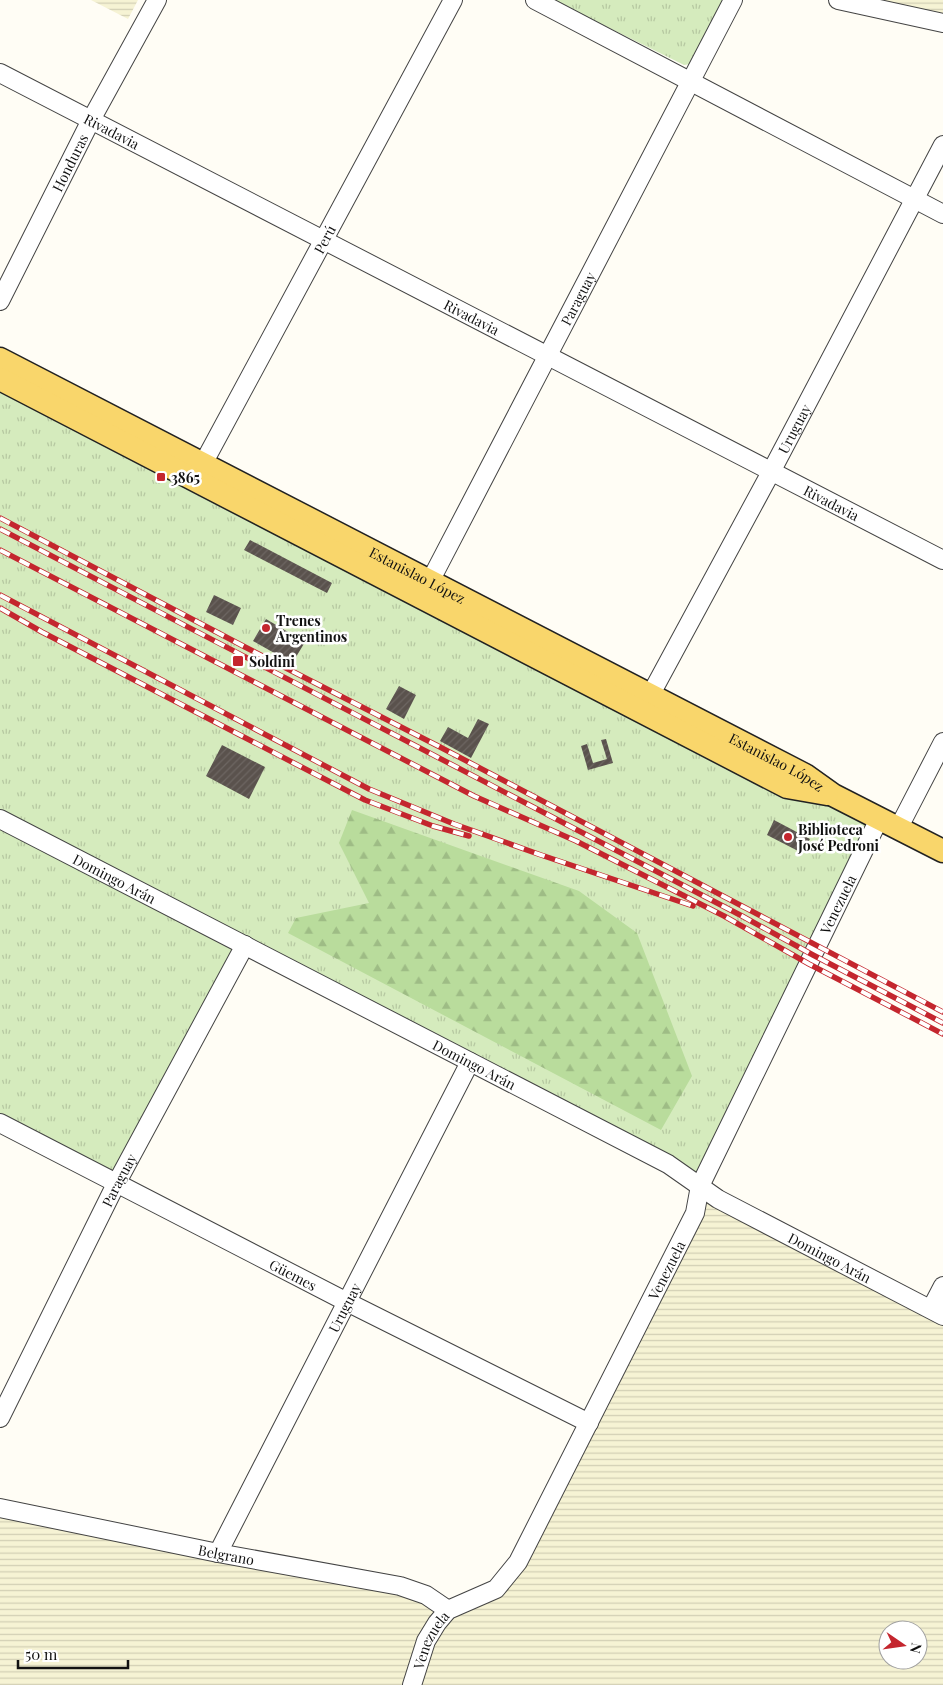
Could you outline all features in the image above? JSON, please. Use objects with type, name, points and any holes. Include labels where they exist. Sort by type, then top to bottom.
[{"type":"main road","name":"Estanislao López","points":[[0,359],[199,472]]},
{"type":"main road","name":"Estanislao López","points":[[0,379],[199,472],[646,703],[805,775],[833,795],[943,851]]},
{"type":"street","name":"Honduras","points":[[0,300],[91,120],[157,0]]},
{"type":"street","name":"Perú","points":[[199,472],[453,0]]},
{"type":"street","points":[[535,0],[943,214]]},
{"type":"street","name":"Paraguay","points":[[426,589],[734,0]]},
{"type":"street","points":[[838,0],[943,22]]},
{"type":"street","name":"Rivadavia","points":[[0,73],[943,560]]},
{"type":"street","name":"Uruguay","points":[[646,703],[916,200],[943,144]]},
{"type":"street","name":"Venezuela","points":[[412,1685],[426,1641],[448,1610],[496,1589],[518,1562],[694,1213],[700,1186],[889,824],[943,742]]},
{"type":"street","name":"Domingo Arán","points":[[0,819],[668,1164],[718,1199],[937,1312]]},
{"type":"street","name":"Paraguay","points":[[0,1418],[116,1184],[245,945]]},
{"type":"street","name":"Uruguay","points":[[218,1553],[470,1062]]},
{"type":"street","name":"Güemes","points":[[0,1123],[347,1302],[589,1423]]},
{"type":"street","points":[[937,1312],[943,1286]]},
{"type":"street","name":"Belgrano","points":[[0,1508],[218,1553],[400,1586],[426,1594],[448,1610]]},
{"type":"shaded area","points":[[91,0],[138,0],[128,19]]},
{"type":"shaded area","points":[[838,0],[943,0],[943,23]]},
{"type":"shaded area","points":[[700,1186],[943,1316],[943,1685],[0,1685],[0,1508],[400,1586],[449,1610],[496,1589]]},
{"type":"green space","points":[[553,0],[725,0],[691,64],[684,65]]},
{"type":"green space","points":[[0,379],[879,819],[700,1186],[245,945],[116,1184],[0,1123]]},
{"type":"green space","points":[[352,810],[579,891],[637,933],[692,1076],[661,1130],[288,933],[296,918],[369,903],[339,843]]},
{"type":"building","points":[[250,540],[332,583],[327,593],[244,550]]},
{"type":"building","points":[[214,595],[241,608],[233,625],[206,612]]},
{"type":"building","points":[[266,619],[305,642],[296,657],[294,656],[290,662],[253,641]]},
{"type":"building","points":[[399,686],[416,695],[404,719],[386,709]]},
{"type":"building","points":[[478,719],[489,724],[471,758],[440,741],[448,727],[468,738]]},
{"type":"building","points":[[606,739],[613,763],[588,770],[581,746],[587,744],[593,763],[607,759],[601,740]]},
{"type":"building","points":[[222,745],[265,767],[249,799],[206,776]]},
{"type":"building","name":"Biblioteca José Pedroni","points":[[774,820],[810,839],[802,853],[767,835]]},
{"type":"railway","points":[[0,518],[943,1012]]},
{"type":"railway","points":[[0,529],[742,916],[943,1023]]},
{"type":"railway","points":[[0,550],[474,796],[576,841],[724,916],[809,964],[943,1034]]},
{"type":"railway","points":[[0,595],[369,789],[454,824],[693,906]]},
{"type":"railway","points":[[0,608],[42,632],[365,800],[433,826],[469,836]]},
{"type":"place","name":"3865","points":[[161,477]]},
{"type":"place","name":"Trenes Argentinos","points":[[266,628]]},
{"type":"place","name":"Soldini","points":[[238,661]]},
{"type":"place","name":"Biblioteca José Pedroni","points":[[788,837]]}]
